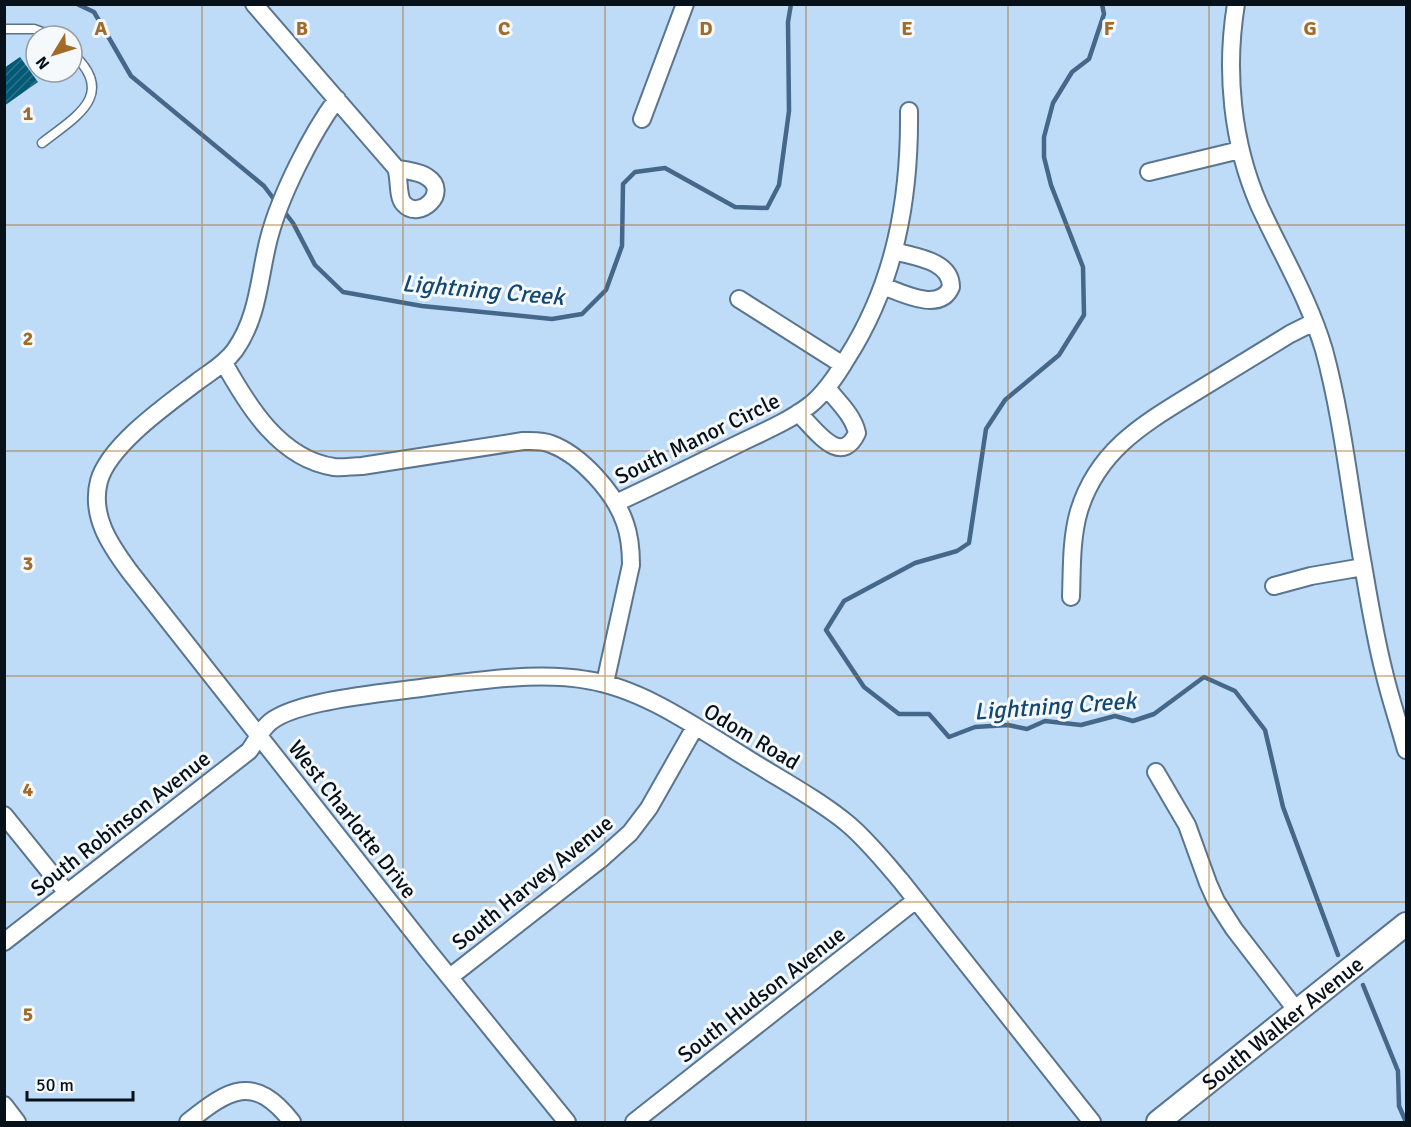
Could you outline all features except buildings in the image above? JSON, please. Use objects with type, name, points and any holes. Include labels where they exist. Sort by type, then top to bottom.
[{"type":"main road","name":"South Walker Avenue","points":[[1158,1122],[1407,924]]},
{"type":"street","points":[[254,4],[396,168]]},
{"type":"street","points":[[642,119],[685,4]]},
{"type":"street","points":[[1236,4],[1231,60],[1232,90],[1240,150],[1259,204],[1288,263],[1314,322],[1323,349],[1335,401],[1383,671],[1407,750]]},
{"type":"street","name":"West Charlotte Drive","points":[[337,99],[324,116],[286,191],[268,240],[255,310],[241,342],[224,363],[124,443],[104,469],[97,494],[98,510],[108,540],[130,572],[567,1122]]},
{"type":"street","name":"South Manor Circle","points":[[615,503],[798,413],[813,403],[827,387],[857,342],[883,286],[894,251],[909,169],[909,111]]},
{"type":"street","points":[[1149,172],[1240,150]]},
{"type":"street","points":[[883,286],[934,300],[945,296],[951,287],[948,276],[938,264],[894,251]]},
{"type":"street","points":[[739,299],[843,365]]},
{"type":"street","points":[[1071,597],[1074,537],[1078,513],[1094,478],[1111,452],[1147,421],[1290,334],[1314,322]]},
{"type":"street","points":[[224,363],[266,426],[285,445],[310,461],[335,467],[362,466],[475,449],[506,442],[537,441],[550,443],[573,456],[601,483],[615,503],[629,534],[632,565],[605,683]]},
{"type":"street","name":"South Manor Circle","points":[[798,413],[833,447],[843,447],[849,444],[857,433],[856,426],[827,387]]},
{"type":"street","points":[[1274,586],[1311,576],[1363,567]]},
{"type":"street","name":"Odom Road","points":[[260,737],[266,726],[275,718],[327,701],[488,680],[545,677],[584,679],[605,683],[645,699],[695,727],[839,817],[874,849],[1092,1122]]},
{"type":"street","name":"South Harvey Avenue","points":[[450,977],[601,859],[630,832],[649,808],[695,727]]},
{"type":"street","name":"South Robinson Avenue","points":[[4,942],[249,751],[260,737]]},
{"type":"street","points":[[1156,772],[1187,825],[1216,901],[1234,929],[1297,1011]]},
{"type":"street","points":[[4,815],[67,893]]},
{"type":"street","name":"South Hudson Avenue","points":[[634,1122],[916,900]]},
{"type":"street","points":[[188,1122],[222,1097],[238,1092],[255,1092],[275,1104],[292,1122]]},
{"type":"lane","points":[[4,29],[24,30]]},
{"type":"lane","points":[[42,143],[84,110],[93,95],[90,76],[84,68]]},
{"type":"waterway","name":"Lightning Creek","points":[[77,4],[94,12],[131,76],[264,186],[276,202]]},
{"type":"waterway","name":"Lightning Creek","points":[[283,210],[293,223],[315,265],[343,292],[422,306],[552,319],[582,314],[606,290],[622,246],[623,184],[635,172],[665,168],[735,207],[767,208],[779,185],[789,111],[788,22],[791,4]]},
{"type":"waterway","name":"Lightning Creek","points":[[1102,4],[1104,14],[1089,59],[1072,72],[1053,103],[1044,137],[1044,157],[1051,185],[1083,267],[1084,315],[1059,355],[1005,400],[986,429],[969,543],[957,551],[915,563],[844,601],[826,630],[864,687],[899,714],[929,714],[949,737],[975,727],[1008,725],[1027,729],[1045,721],[1081,725],[1115,716],[1133,721],[1154,714],[1204,677],[1235,691],[1265,730],[1283,807],[1338,955]]},
{"type":"waterway","name":"Lightning Creek","points":[[1363,985],[1398,1071],[1399,1106],[1406,1122]]}]
